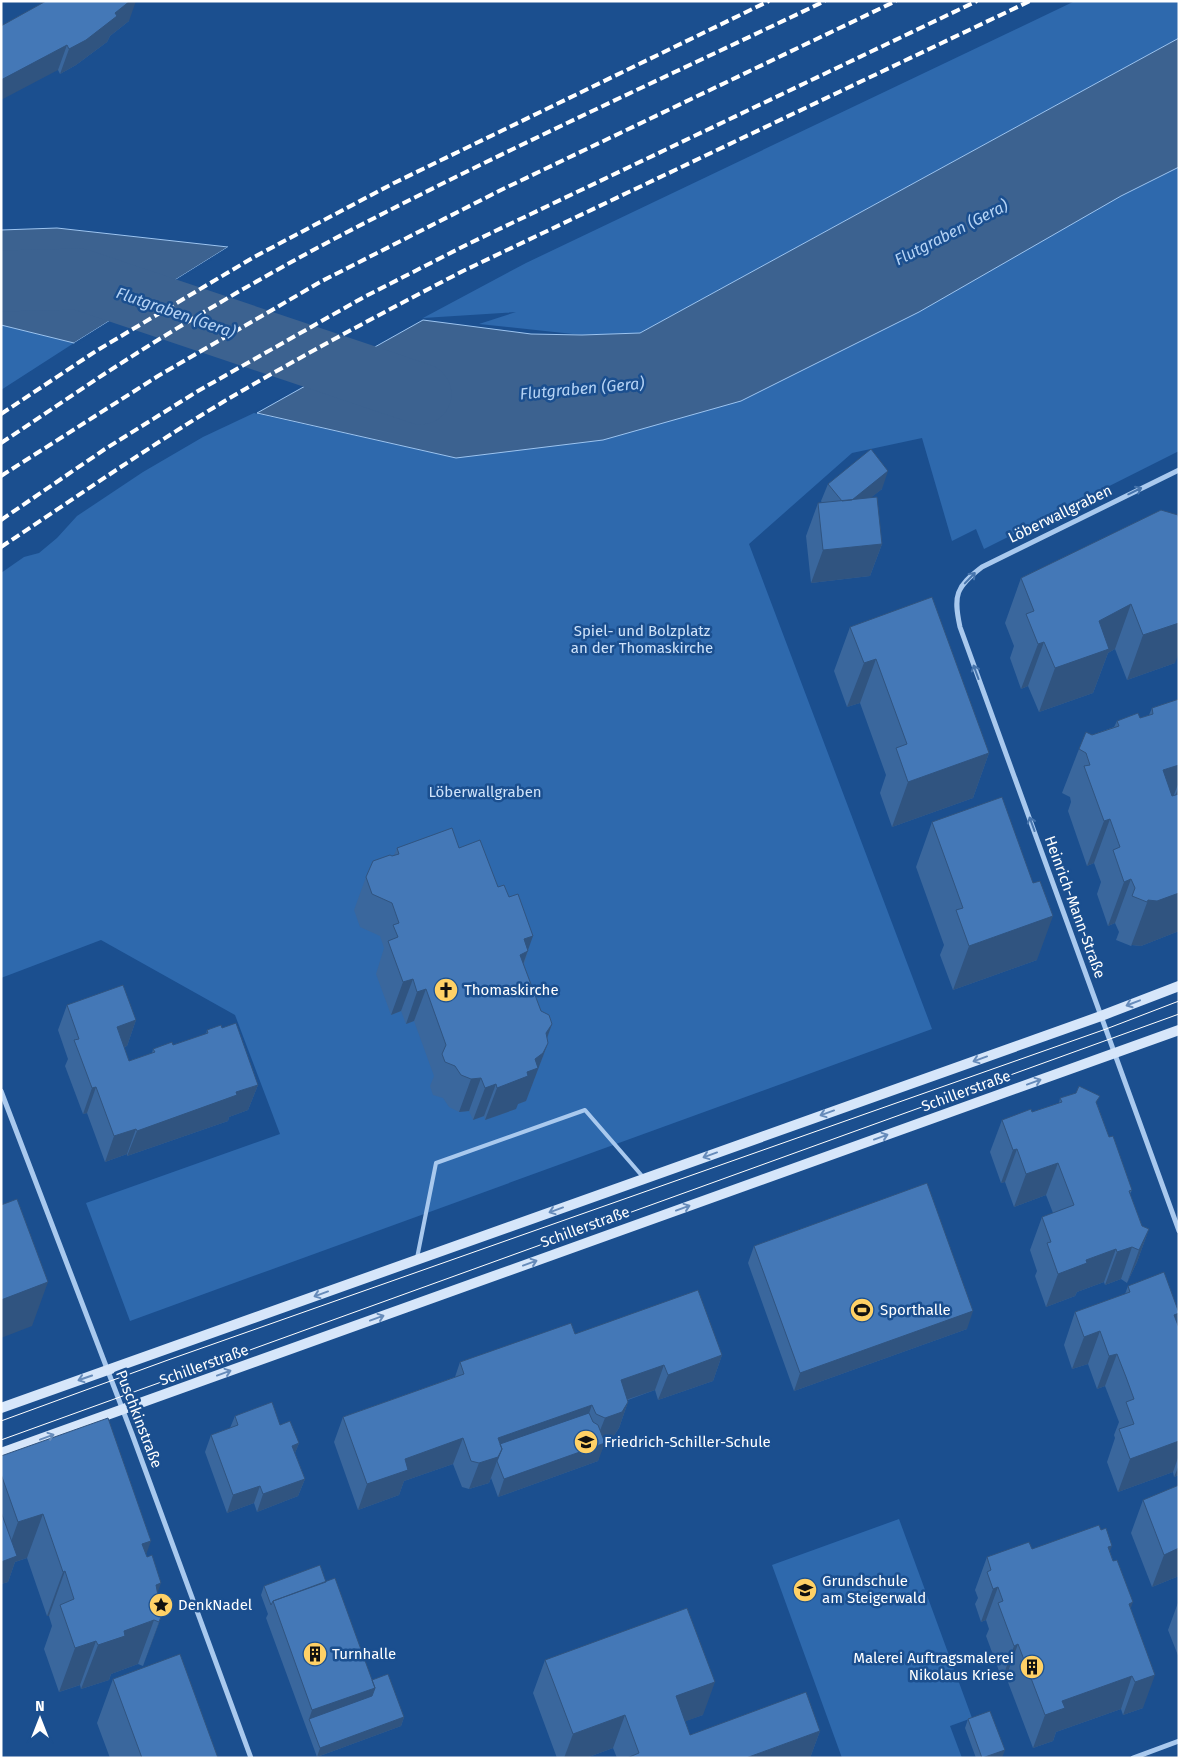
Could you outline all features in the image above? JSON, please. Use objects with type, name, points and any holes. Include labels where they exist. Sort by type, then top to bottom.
[{"type":"main road","name":"Schillerstraße","points":[[1,1408],[1101,1016],[1179,986]]},
{"type":"main road","name":"Schillerstraße","points":[[1,1453],[1179,1030]]},
{"type":"street","name":"Löberwallgraben","points":[[959,589],[971,575],[982,567],[1179,470]]},
{"type":"street","name":"Heinrich-Mann-Straße","points":[[959,589],[956,607],[960,627],[1179,1231]]},
{"type":"street","name":"Puschkinstraße","points":[[1,1091],[108,1370],[251,1758]]},
{"type":"street","points":[[1133,1758],[1179,1741]]},
{"type":"lane","points":[[416,1260],[436,1163],[585,1110],[645,1178]]},
{"type":"green space","points":[[1075,1],[1179,1],[1179,38],[640,333],[582,335],[479,324],[516,312],[423,318],[526,263]]},
{"type":"green space","name":"Löberwallgraben","points":[[1179,167],[1179,451],[984,549],[976,529],[952,541],[922,438],[852,453],[749,544],[932,1029],[130,1321],[86,1203],[280,1134],[235,1015],[101,940],[1,978],[1,573],[24,557],[39,553],[57,538],[77,516],[143,472],[203,437],[254,413],[456,458],[1121,196]]},
{"type":"green space","points":[[1,325],[74,343],[1,390]]},
{"type":"green space","points":[[899,1519],[972,1718],[950,1726],[962,1758],[842,1758],[772,1565]]},
{"type":"water","points":[[1179,38],[1179,167],[1121,196],[919,312],[741,401],[603,440],[456,458],[257,413],[423,320],[531,334],[640,333]]},
{"type":"water","points":[[57,228],[228,247],[74,343],[1,325],[1,230]]},
{"type":"pier","points":[[228,247],[230,248],[77,344],[74,343]]},
{"type":"pier","points":[[423,318],[254,413],[256,411]]},
{"type":"building","points":[[46,1],[130,1],[115,13],[117,16],[86,40],[69,49],[67,45],[1,80],[1,26]]},
{"type":"building","points":[[871,449],[888,471],[852,500],[842,501],[828,484]]},
{"type":"building","points":[[877,497],[882,544],[823,550],[818,503]]},
{"type":"building","points":[[1161,510],[1178,515],[1179,521],[1179,623],[1143,635],[1131,604],[1099,621],[1109,649],[1055,668],[1044,642],[1038,644],[1026,614],[1034,611],[1021,578]]},
{"type":"building","points":[[932,597],[989,753],[908,782],[896,748],[907,744],[876,659],[864,663],[850,627]]},
{"type":"building","points":[[1179,699],[1179,765],[1163,770],[1172,796],[1179,794],[1179,893],[1157,901],[1148,900],[1147,902],[1132,896],[1135,888],[1131,879],[1124,882],[1113,850],[1120,847],[1110,819],[1104,821],[1084,766],[1090,765],[1086,753],[1079,749],[1086,732],[1092,735],[1119,726],[1117,721],[1138,713],[1140,718],[1153,714],[1152,708]]},
{"type":"building","points":[[1002,797],[1033,883],[1040,881],[1053,916],[969,946],[956,910],[963,908],[932,822]]},
{"type":"building","name":"Thomaskirche","points":[[452,828],[459,848],[480,840],[498,887],[504,885],[509,897],[518,894],[533,936],[524,939],[528,951],[520,955],[541,1011],[549,1015],[552,1024],[546,1033],[548,1043],[543,1053],[535,1059],[538,1068],[527,1072],[528,1076],[497,1088],[496,1084],[485,1088],[481,1078],[471,1079],[461,1075],[455,1066],[445,1062],[442,1054],[446,1045],[426,989],[417,992],[413,979],[403,982],[388,941],[398,937],[393,925],[399,923],[392,903],[372,894],[366,877],[373,861],[399,854],[397,848]]},
{"type":"building","points":[[123,985],[136,1020],[117,1027],[129,1061],[155,1052],[153,1049],[172,1042],[173,1045],[208,1033],[207,1030],[221,1025],[222,1028],[236,1023],[258,1085],[236,1092],[237,1095],[137,1131],[136,1129],[114,1136],[96,1087],[92,1088],[74,1040],[79,1039],[67,1005]]},
{"type":"building","points":[[1079,1086],[1100,1096],[1096,1102],[1109,1137],[1113,1136],[1132,1190],[1129,1191],[1142,1226],[1149,1229],[1139,1250],[1132,1247],[1117,1252],[1116,1249],[1086,1260],[1087,1263],[1058,1274],[1047,1243],[1051,1242],[1042,1217],[1074,1205],[1058,1163],[1026,1174],[1017,1149],[1013,1150],[1002,1120],[1031,1109],[1032,1112],[1062,1102],[1060,1098],[1076,1093]]},
{"type":"building","name":"Sporthalle","points":[[927,1183],[973,1311],[800,1373],[754,1246]]},
{"type":"building","points":[[17,1199],[48,1282],[1,1300],[1,1205]]},
{"type":"building","points":[[1164,1272],[1179,1313],[1174,1315],[1179,1328],[1179,1441],[1130,1459],[1119,1429],[1134,1424],[1126,1402],[1134,1399],[1126,1377],[1117,1354],[1109,1356],[1100,1331],[1084,1337],[1075,1312],[1130,1292],[1128,1286]]},
{"type":"building","points":[[698,1290],[722,1355],[668,1375],[664,1365],[621,1380],[628,1402],[622,1412],[605,1418],[596,1414],[592,1405],[498,1438],[502,1449],[498,1457],[479,1463],[471,1461],[463,1438],[405,1459],[408,1470],[367,1484],[343,1417],[464,1374],[460,1362],[571,1323],[575,1334]]},
{"type":"building","points":[[272,1402],[280,1425],[290,1421],[299,1443],[292,1446],[305,1479],[263,1494],[260,1486],[233,1495],[211,1435],[238,1425],[235,1416]]},
{"type":"building","points":[[589,1413],[593,1422],[598,1425],[605,1443],[504,1479],[497,1461],[502,1449],[500,1444]]},
{"type":"building","points":[[108,1418],[151,1541],[142,1544],[147,1557],[152,1555],[161,1583],[156,1585],[159,1601],[166,1604],[159,1622],[154,1620],[124,1631],[125,1636],[98,1645],[96,1641],[75,1648],[60,1605],[74,1599],[65,1571],[63,1572],[43,1514],[18,1522],[1,1474],[1,1456]]},
{"type":"building","points":[[1179,1485],[1179,1548],[1164,1555],[1143,1500]]},
{"type":"building","points":[[1,1512],[17,1556],[1,1562]]},
{"type":"building","points":[[1099,1525],[1101,1530],[1106,1528],[1112,1546],[1108,1547],[1113,1561],[1117,1560],[1133,1602],[1129,1604],[1155,1675],[1135,1682],[1132,1676],[1062,1701],[1065,1708],[1045,1715],[1018,1644],[1014,1646],[998,1603],[1003,1601],[998,1587],[993,1589],[987,1572],[991,1570],[987,1557],[1029,1542],[1032,1549]]},
{"type":"building","points":[[320,1565],[326,1582],[273,1601],[271,1605],[264,1586]]},
{"type":"building","name":"Turnhalle","points":[[335,1578],[375,1688],[312,1710],[273,1601]]},
{"type":"building","points":[[687,1608],[715,1682],[676,1696],[690,1735],[806,1692],[820,1731],[746,1758],[627,1758],[639,1753],[625,1715],[573,1734],[545,1660]]},
{"type":"building","points":[[180,1654],[218,1758],[142,1758],[113,1679]]},
{"type":"building","points":[[388,1674],[404,1717],[320,1748],[309,1719],[372,1696],[375,1688],[372,1680]]},
{"type":"building","points":[[990,1711],[1005,1750],[982,1758],[968,1719]]},
{"type":"waterway","name":"Flutgraben (Gera)","points":[[1,281],[79,279],[421,394]]},
{"type":"tram line","points":[[1,1421],[168,1360],[1106,1029],[1179,1001]]},
{"type":"tram line","points":[[1,1440],[1179,1014]]},
{"type":"railway","points":[[1,414],[96,351],[254,257],[394,183],[769,1]]},
{"type":"railway","points":[[1,443],[180,327],[238,292],[325,244],[413,198],[530,141],[825,1]]},
{"type":"railway","points":[[1,476],[158,376],[322,281],[501,190],[896,1]]},
{"type":"railway","points":[[1,520],[105,449],[198,391],[364,297],[468,244],[977,1]]},
{"type":"railway","points":[[1,547],[195,419],[312,351],[402,303],[463,271],[1030,1]]},
{"type":"place","name":"Thomaskirche","points":[[446,990]]},
{"type":"place","name":"Sporthalle","points":[[862,1310]]},
{"type":"place","name":"Friedrich-Schiller-Schule","points":[[586,1442]]},
{"type":"place","name":"Grundschule am Steigerwald","points":[[805,1590]]},
{"type":"place","name":"DenkNadel","points":[[161,1605]]},
{"type":"place","name":"Turnhalle","points":[[315,1654]]},
{"type":"place","name":"Malerei Auftragsmalerei Nikolaus Kriese","points":[[1032,1667]]},
{"type":"park label","name":"Spiel- und Bolzplatz an der Thomaskirche","points":[[642,640]]}]
